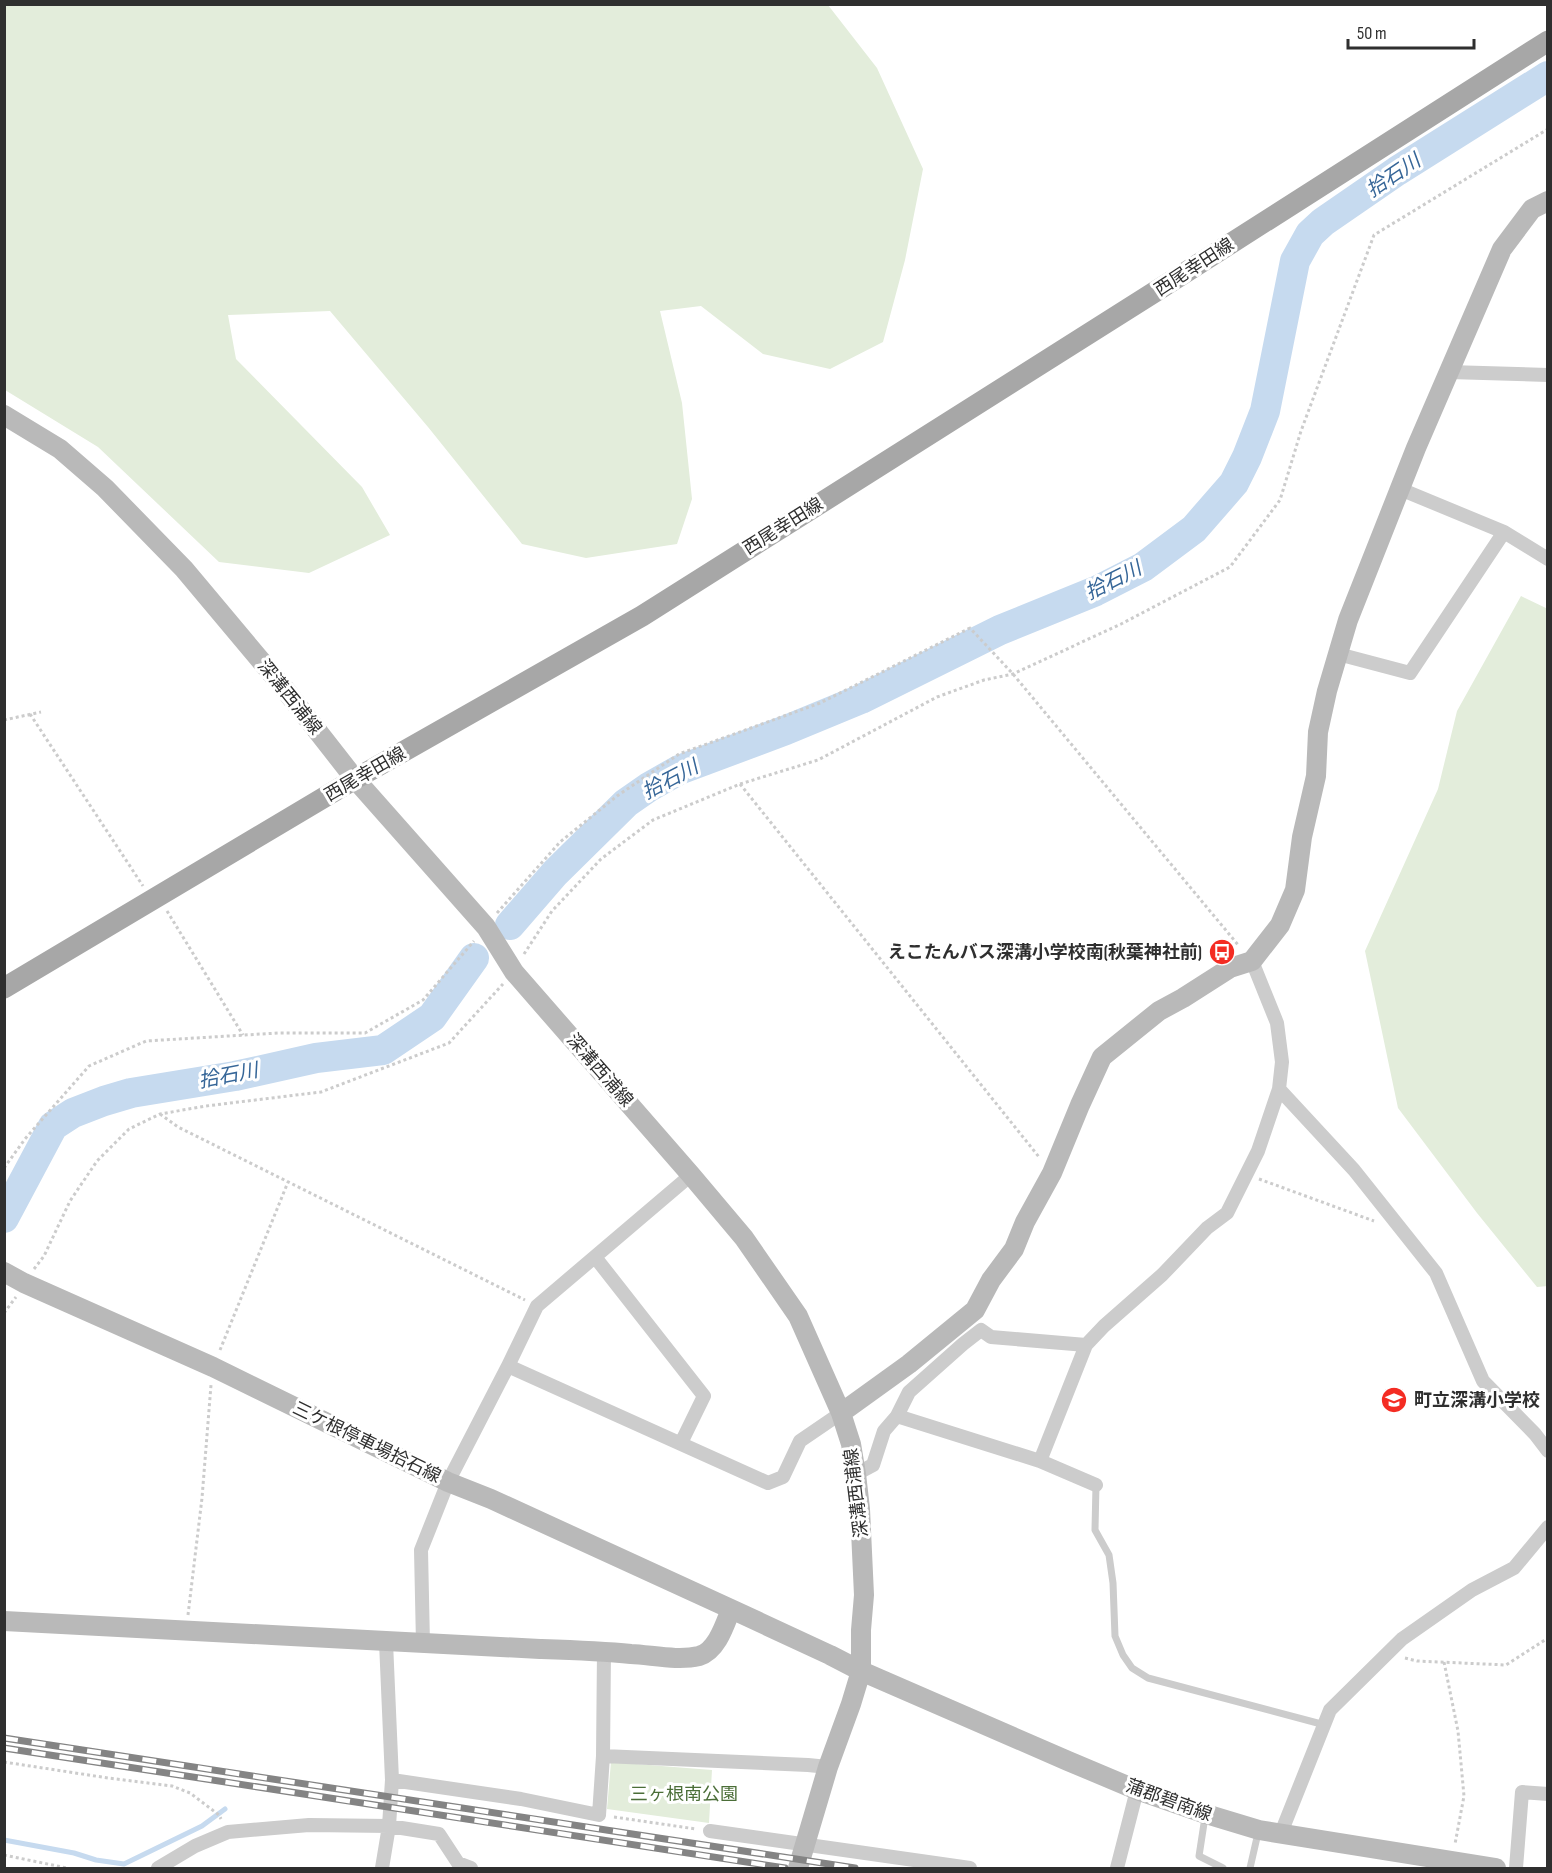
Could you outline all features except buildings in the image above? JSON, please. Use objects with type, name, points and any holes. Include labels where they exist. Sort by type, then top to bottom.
[{"type":"main road","name":"西尾幸田線","points":[[4,988],[355,779],[642,616],[1548,41]]},
{"type":"main road","points":[[841,1413],[909,1364],[975,1310],[991,1280],[1014,1249],[1025,1222],[1052,1173],[1102,1057],[1159,1011],[1184,998],[1230,968],[1252,961],[1280,925],[1294,890],[1302,837],[1316,776],[1318,732],[1327,691],[1348,620],[1400,489],[1502,249],[1532,209],[1548,201]]},
{"type":"main road","name":"深溝西浦線","points":[[4,416],[60,449],[105,488],[184,569],[283,687],[355,779],[486,927],[514,972],[744,1238],[798,1316],[841,1413],[850,1444],[856,1474],[864,1595],[861,1671],[828,1767],[798,1869]]},
{"type":"main road","name":"三ケ根停車場拾石線","points":[[4,1272],[213,1367],[448,1482],[491,1498],[861,1671]]},
{"type":"main road","points":[[4,1621],[186,1629],[423,1644],[604,1651],[676,1657],[701,1656],[714,1645],[731,1609]]},
{"type":"main road","name":"蒲郡碧南線","points":[[861,1671],[1137,1790],[1206,1814],[1259,1830],[1496,1869]]},
{"type":"street","points":[[1449,372],[1548,375]]},
{"type":"street","points":[[1400,489],[1504,532],[1548,559]]},
{"type":"street","points":[[1338,654],[1410,673],[1504,532]]},
{"type":"street","points":[[1040,1461],[1086,1345],[1162,1275],[1207,1228],[1227,1213],[1258,1151],[1279,1089],[1282,1062],[1277,1023],[1252,961]]},
{"type":"street","points":[[1279,1089],[1354,1170],[1436,1273],[1483,1381],[1535,1434],[1548,1451]]},
{"type":"street","points":[[423,1644],[421,1550],[448,1482],[537,1306],[691,1175]]},
{"type":"street","points":[[595,1257],[704,1396],[681,1443]]},
{"type":"street","points":[[975,1310],[981,1330],[991,1337],[1086,1345]]},
{"type":"street","points":[[856,1474],[873,1464],[884,1431],[897,1416],[909,1392],[981,1330]]},
{"type":"street","points":[[508,1366],[768,1483],[783,1477],[800,1442],[841,1413]]},
{"type":"street","points":[[897,1416],[1040,1461],[1096,1485]]},
{"type":"street","points":[[1281,1833],[1330,1710],[1402,1639],[1472,1590],[1514,1568],[1548,1527]]},
{"type":"street","points":[[382,1869],[389,1826],[392,1780],[386,1642]]},
{"type":"street","points":[[392,1780],[521,1799],[599,1815],[603,1756],[604,1651]]},
{"type":"street","points":[[603,1756],[828,1767]]},
{"type":"street","points":[[1117,1869],[1137,1790]]},
{"type":"street","points":[[1516,1869],[1522,1792],[1548,1794]]},
{"type":"street","points":[[159,1869],[195,1846],[228,1832],[309,1826],[389,1826],[439,1834],[458,1863],[471,1869]]},
{"type":"street","points":[[710,1831],[970,1869]]},
{"type":"lane","points":[[1096,1485],[1095,1530],[1108,1555],[1113,1583],[1115,1636],[1123,1655],[1132,1668],[1148,1678],[1325,1725]]},
{"type":"lane","points":[[1206,1814],[1199,1856],[1223,1869]]},
{"type":"lane","points":[[1250,1869],[1259,1830]]},
{"type":"path","points":[[24,1283],[44,1256],[70,1201],[97,1161],[129,1129],[160,1114],[321,1092],[449,1043],[514,972],[552,911],[601,859],[653,820],[740,784],[818,760],[937,697],[984,680],[1013,674],[1121,624],[1230,567],[1280,501],[1301,431],[1374,235],[1548,129]]},
{"type":"path","points":[[4,1168],[25,1139],[89,1066],[146,1041],[278,1033],[365,1033],[423,1000],[560,842],[617,796],[679,754],[820,703],[970,628],[1013,674],[1252,961]]},
{"type":"path","points":[[4,720],[41,712]]},
{"type":"path","points":[[30,714],[155,898],[243,1035]]},
{"type":"path","points":[[740,784],[1052,1173]]},
{"type":"path","points":[[160,1114],[178,1126],[537,1306]]},
{"type":"path","points":[[1246,1175],[1403,1231]]},
{"type":"path","points":[[186,1629],[213,1367],[288,1182]]},
{"type":"path","points":[[1387,1654],[1417,1661],[1506,1665],[1548,1638]]},
{"type":"path","points":[[1444,1662],[1458,1731],[1464,1796],[1452,1861]]},
{"type":"path","points":[[4,1762],[172,1786],[190,1793],[219,1815],[228,1832]]},
{"type":"path","points":[[599,1815],[710,1831]]},
{"type":"path","points":[[4,1855],[67,1869]]},
{"type":"green space","points":[[4,5],[828,5],[877,68],[923,169],[905,260],[883,342],[830,369],[763,354],[701,306],[660,311],[682,403],[692,499],[677,544],[586,558],[522,544],[428,427],[330,311],[228,315],[236,359],[362,487],[390,535],[309,573],[219,562],[98,447],[5,390]]},
{"type":"green space","points":[[1521,596],[1548,609],[1548,1286],[1537,1287],[1477,1213],[1398,1108],[1365,951],[1438,789],[1457,711]]},
{"type":"green space","name":"三ヶ根南公園","points":[[611,1762],[712,1770],[709,1823],[607,1809]]},
{"type":"waterway","name":"拾石川","points":[[510,925],[555,873],[626,803],[649,787],[679,770],[861,699],[1000,630],[1096,591],[1143,567],[1194,529],[1234,483],[1247,457],[1265,411],[1295,261],[1310,234],[1323,222],[1397,171],[1548,76]]},
{"type":"waterway","name":"拾石川","points":[[4,1218],[53,1126],[73,1113],[131,1093],[235,1076],[316,1058],[383,1050],[432,1017],[474,958]]},
{"type":"waterway","points":[[4,1840],[124,1864],[202,1826],[225,1809]]},
{"type":"railway","points":[[4,1738],[855,1868]]},
{"type":"railway","points":[[4,1748],[785,1868]]},
{"type":"place","name":"えこたんバス深溝小学校南(秋葉神社前)","points":[[1222,952]]},
{"type":"place","name":"町立深溝小学校","points":[[1394,1400]]}]
